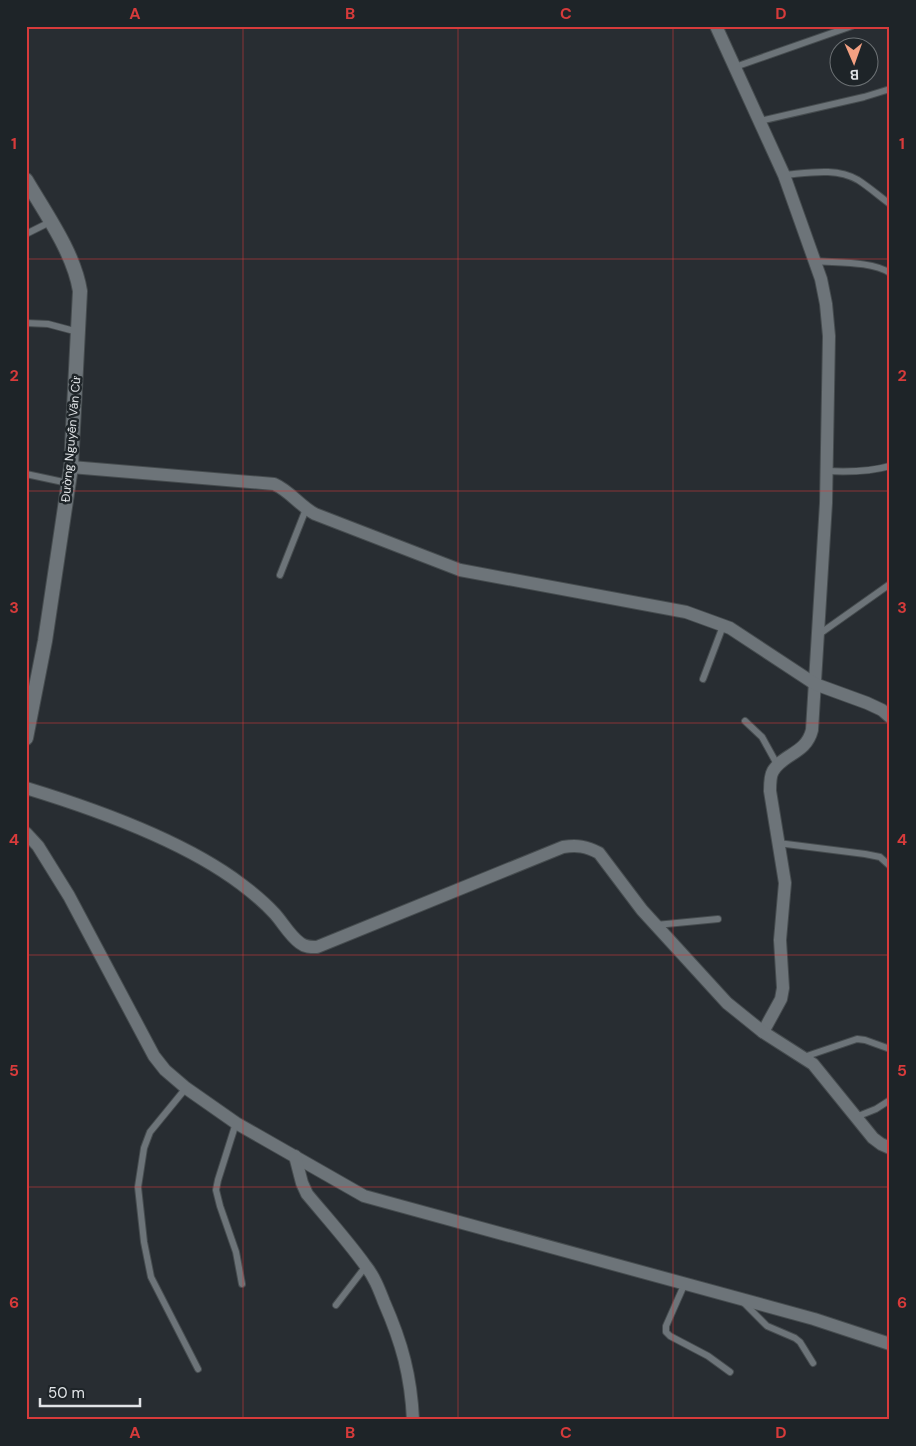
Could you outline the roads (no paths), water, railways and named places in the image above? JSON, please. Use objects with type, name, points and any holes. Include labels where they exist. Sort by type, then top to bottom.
[{"type":"street","points":[[716,26],[784,175],[821,278],[829,336],[826,472],[818,635],[810,739],[773,771],[770,791],[784,883],[780,940],[783,988],[781,999],[764,1032]]},
{"type":"street","name":"Đường Nguyễn Văn Cừ","points":[[26,180],[70,259],[78,277],[80,291],[71,467],[46,632],[26,738]]},
{"type":"street","points":[[71,467],[274,484],[283,487],[306,509],[315,514],[460,570],[686,612],[730,628],[815,684],[867,703],[882,710],[890,717]]},
{"type":"street","points":[[26,788],[80,805],[192,853],[229,875],[251,892],[274,913],[298,942],[307,947],[317,947],[563,847],[577,845],[589,847],[598,853],[642,910],[727,1003],[764,1032],[804,1057],[820,1072],[872,1138],[890,1148]]},
{"type":"street","points":[[26,833],[38,846],[70,896],[154,1056],[186,1088],[236,1123],[352,1190],[376,1200],[814,1319],[890,1344]]},
{"type":"street","points":[[295,1156],[307,1194],[366,1266],[374,1279],[395,1327],[402,1350],[411,1389],[413,1420]]},
{"type":"lane","points":[[735,67],[852,26]]},
{"type":"lane","points":[[760,121],[864,97],[890,89]]},
{"type":"lane","points":[[784,175],[827,172],[845,174],[858,180],[890,204]]},
{"type":"lane","points":[[26,234],[50,222]]},
{"type":"lane","points":[[815,261],[872,266],[884,269],[890,273]]},
{"type":"lane","points":[[26,323],[48,324],[79,332]]},
{"type":"lane","points":[[826,472],[876,470],[890,466]]},
{"type":"lane","points":[[26,474],[68,483]]},
{"type":"lane","points":[[280,575],[306,509]]},
{"type":"lane","points":[[818,635],[890,584]]},
{"type":"lane","points":[[703,679],[723,626]]},
{"type":"lane","points":[[745,721],[762,737],[778,766]]},
{"type":"lane","points":[[778,843],[880,857],[890,866]]},
{"type":"lane","points":[[656,925],[718,919]]},
{"type":"lane","points":[[804,1057],[857,1039],[890,1049]]},
{"type":"lane","points":[[186,1088],[150,1132],[144,1148],[138,1187],[144,1242],[151,1277],[198,1369]]},
{"type":"lane","points":[[856,1118],[890,1100]]},
{"type":"lane","points":[[236,1123],[216,1190],[236,1252],[242,1284]]},
{"type":"lane","points":[[336,1305],[366,1266]]},
{"type":"lane","points":[[685,1283],[666,1326],[666,1332],[708,1356],[730,1372]]},
{"type":"lane","points":[[741,1299],[767,1326],[800,1342],[813,1363]]}]
